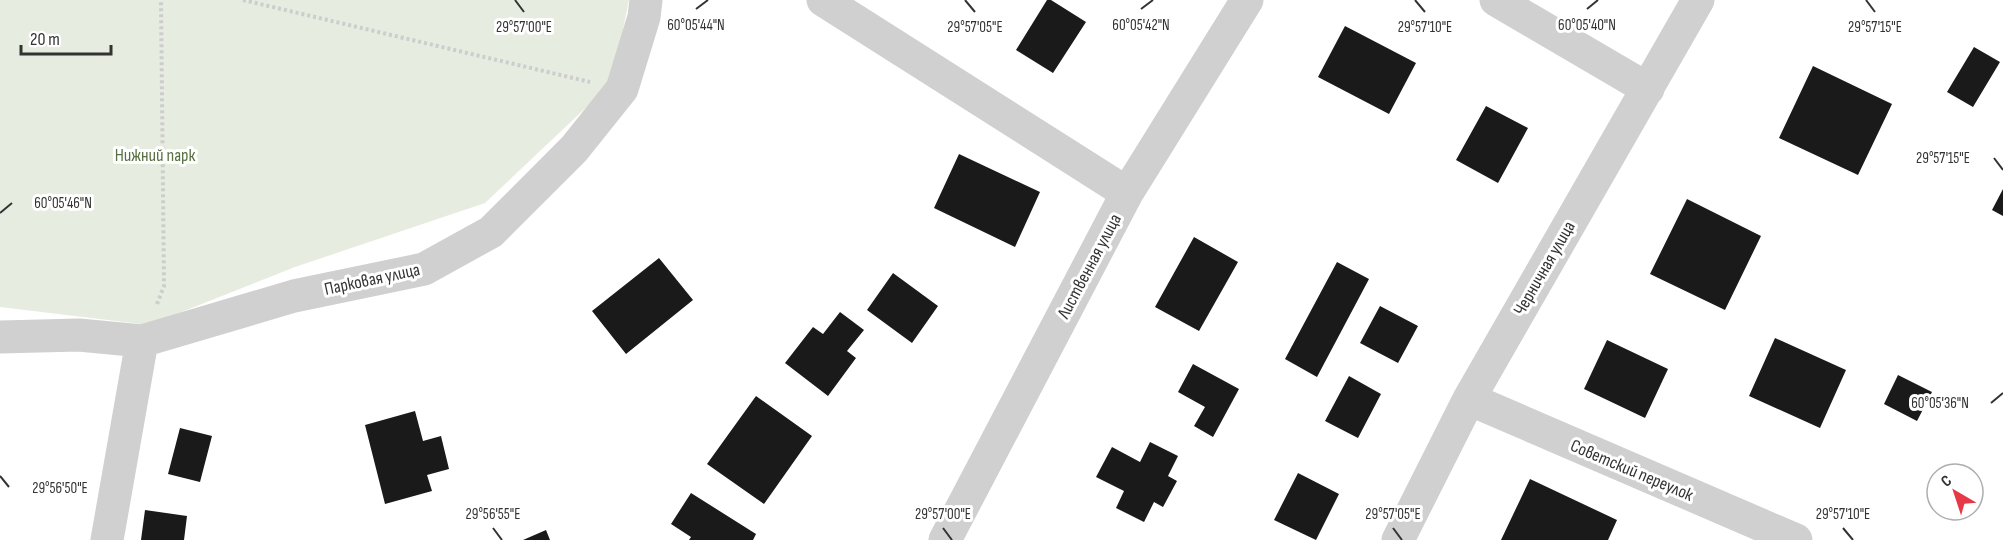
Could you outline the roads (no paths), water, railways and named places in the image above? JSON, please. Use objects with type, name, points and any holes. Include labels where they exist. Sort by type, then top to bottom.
[{"type":"street","name":"Парковая улица","points":[[0,337],[80,335],[142,341],[294,296],[424,269],[491,232],[574,149],[622,89],[644,17],[646,0]]},
{"type":"street","points":[[823,0],[1127,193]]},
{"type":"street","name":"Лиственная улица","points":[[945,540],[1127,193],[1247,0]]},
{"type":"street","points":[[1496,0],[1648,89]]},
{"type":"street","name":"Черничная улица","points":[[1398,540],[1468,399],[1698,0]]},
{"type":"street","points":[[106,540],[142,341]]},
{"type":"street","name":"Советский переулок","points":[[1468,399],[1796,540]]},
{"type":"park label","name":"Нижний парк","points":[[155,155]]}]
